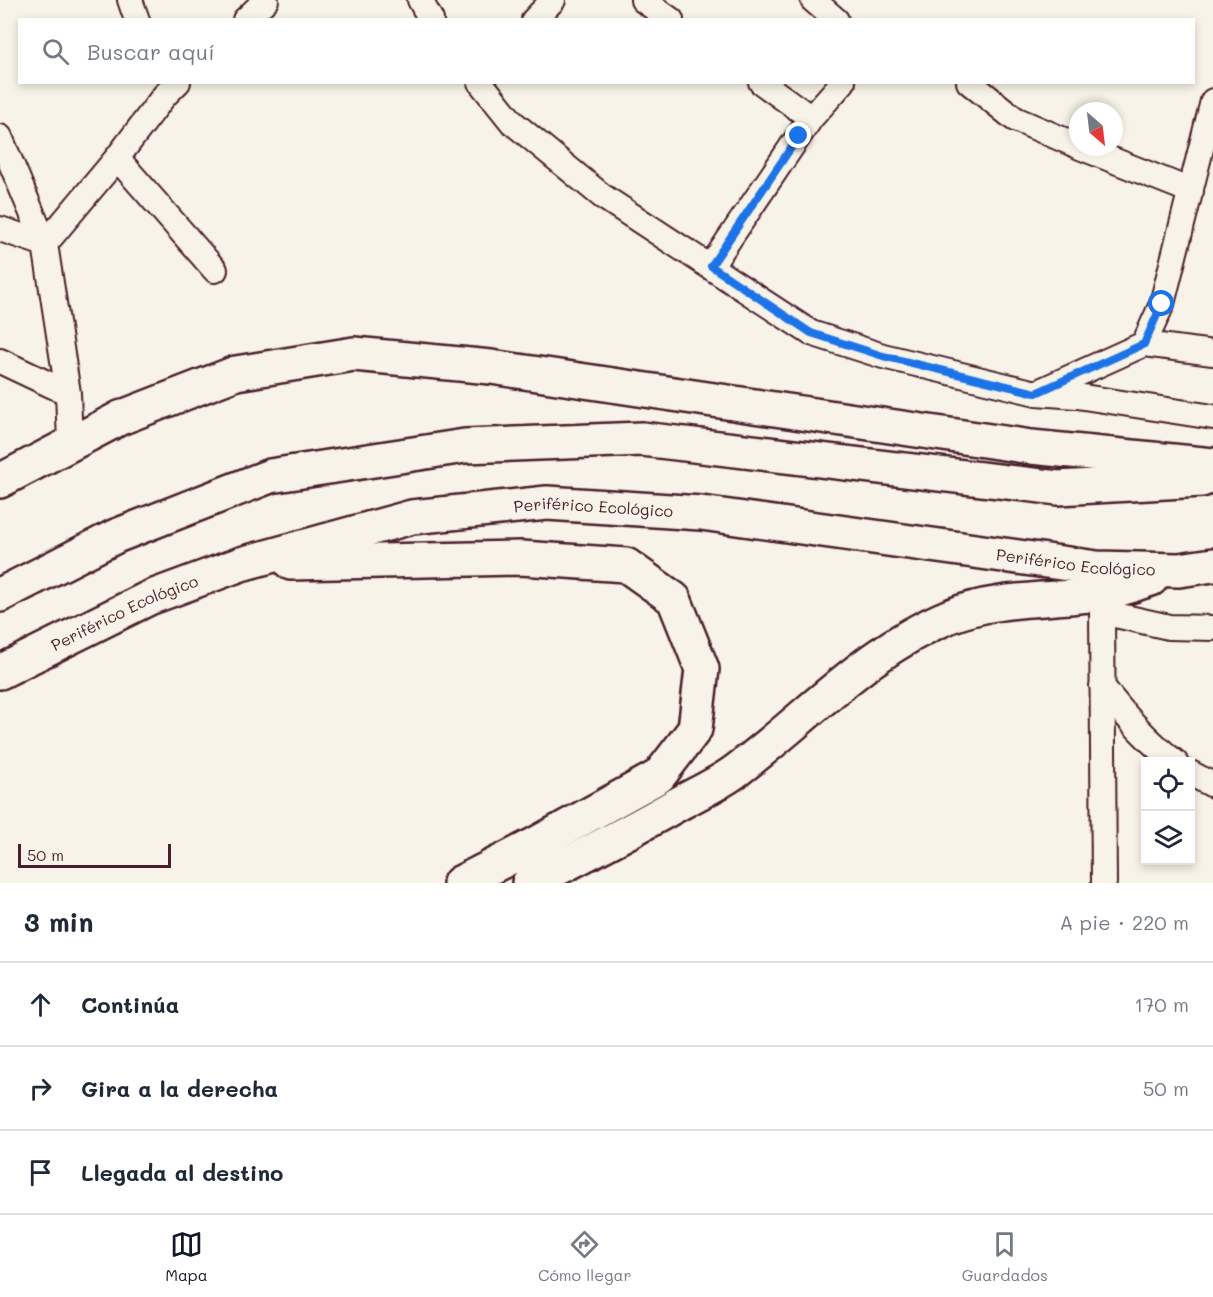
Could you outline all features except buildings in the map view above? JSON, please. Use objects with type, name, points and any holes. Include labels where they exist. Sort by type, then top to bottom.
[{"type":"highway","points":[[0,481],[120,418],[236,374],[354,354],[491,367],[1031,447],[1213,465]]},
{"type":"highway","points":[[0,595],[116,536],[270,476],[465,446],[642,439],[1058,488],[1213,480]]},
{"type":"highway","name":"Periférico Ecológico","points":[[0,672],[149,598],[241,564],[412,517],[547,503],[702,513],[1100,592],[1179,570],[1213,565]]},
{"type":"highway","points":[[241,564],[521,558],[626,565],[674,598],[702,669],[695,729],[659,776],[460,883]]},
{"type":"highway","points":[[529,883],[644,824],[731,774],[807,714],[855,671],[917,632],[952,615],[1022,599],[1100,592]]},
{"type":"street","points":[[130,0],[136,18]]},
{"type":"street","points":[[247,18],[266,0]]},
{"type":"street","points":[[420,0],[430,18]]},
{"type":"street","points":[[536,18],[552,0]]},
{"type":"street","points":[[643,0],[668,18]]},
{"type":"street","points":[[813,0],[834,18]]},
{"type":"street","points":[[482,84],[512,122],[602,196],[811,333],[883,356],[1036,393],[1077,396],[1213,417]]},
{"type":"street","points":[[764,84],[811,118]]},
{"type":"street","points":[[711,266],[811,118],[841,84]]},
{"type":"street","points":[[971,84],[1015,119],[1069,143]]},
{"type":"street","points":[[45,244],[117,158],[167,87]]},
{"type":"street","points":[[1144,344],[1162,304],[1213,101]]},
{"type":"street","points":[[0,137],[45,244],[68,393],[70,443]]},
{"type":"street","points":[[1102,156],[1191,191]]},
{"type":"street","points":[[117,158],[214,270]]},
{"type":"street","points":[[0,229],[45,244]]},
{"type":"street","points":[[1036,393],[1144,344],[1213,353]]},
{"type":"street","points":[[0,361],[68,393]]},
{"type":"street","points":[[1104,883],[1100,592],[1169,627],[1213,628]]},
{"type":"street","points":[[1102,686],[1140,732],[1169,757]]},
{"type":"street","points":[[1195,775],[1213,785]]},
{"type":"route","points":[[799,136],[711,266],[811,333],[883,356],[1036,393],[1144,344],[1162,304]]}]
